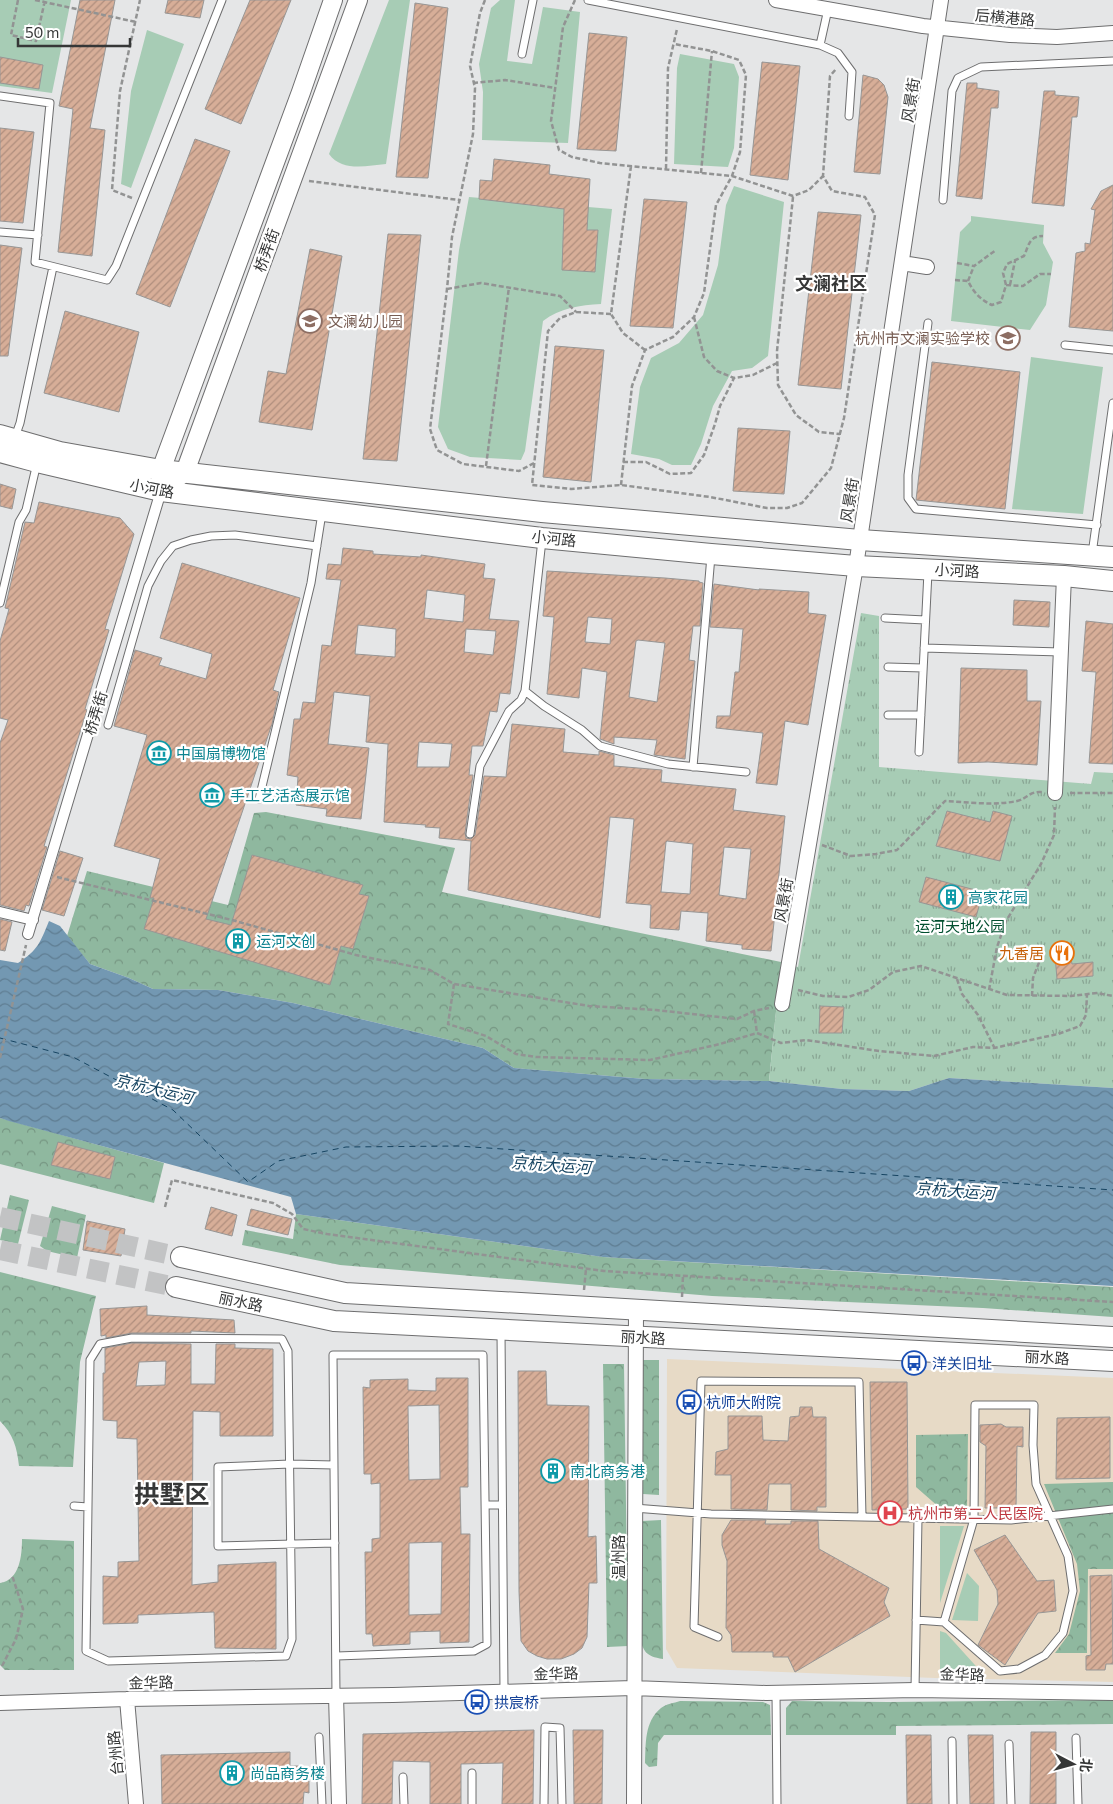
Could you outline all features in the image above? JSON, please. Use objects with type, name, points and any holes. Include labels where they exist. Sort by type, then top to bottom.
[{"type":"main road","name":"小河路","points":[[5,442],[161,470],[542,512],[860,540],[1113,557]]},
{"type":"main road","name":"小河路","points":[[5,442],[37,462],[161,491],[542,538],[711,554],[856,566],[1064,576],[1113,581]]},
{"type":"main road","name":"丽水路","points":[[181,1256],[345,1293],[1113,1337]]},
{"type":"main road","name":"丽水路","points":[[176,1287],[334,1321],[1113,1361]]},
{"type":"street","name":"桥弄街","points":[[28,934],[161,491],[161,470],[301,92],[333,0]]},
{"type":"street","name":"桥弄街","points":[[185,472],[358,0]]},
{"type":"street","name":"后横港路","points":[[776,0],[937,27],[1010,35],[1056,37],[1113,33]]},
{"type":"street","name":"风景街","points":[[782,1004],[856,566],[941,0]]},
{"type":"street","points":[[902,263],[927,267]]},
{"type":"street","points":[[161,491],[185,472]]},
{"type":"street","points":[[1055,793],[1064,576]]},
{"type":"street","points":[[0,912],[33,920]]},
{"type":"street","name":"温州路","points":[[634,1804],[636,1310]]},
{"type":"street","name":"金华路","points":[[0,1703],[127,1698],[633,1688],[776,1693],[915,1690],[1113,1693]]},
{"type":"street","points":[[336,1695],[339,1804]]},
{"type":"street","name":"台州路","points":[[127,1698],[136,1804]]},
{"type":"lane","points":[[0,96],[50,103],[35,262],[107,280],[116,266],[222,0]]},
{"type":"lane","points":[[522,54],[533,0]]},
{"type":"lane","points":[[588,0],[820,45],[838,53],[852,72],[849,116]]},
{"type":"lane","points":[[820,45],[828,9]]},
{"type":"lane","points":[[943,200],[952,91],[958,78],[980,67],[1113,61]]},
{"type":"lane","points":[[0,232],[38,235]]},
{"type":"lane","points":[[5,442],[20,423],[53,267]]},
{"type":"lane","points":[[928,323],[908,475],[908,498],[916,509],[1097,525]]},
{"type":"lane","points":[[1065,344],[1113,350]]},
{"type":"lane","points":[[1092,555],[1113,403]]},
{"type":"lane","points":[[0,603],[19,522],[26,510],[37,462]]},
{"type":"lane","points":[[259,799],[311,583],[322,510]]},
{"type":"lane","points":[[108,725],[148,586],[161,561],[173,546],[211,536],[235,535],[317,546]]},
{"type":"lane","points":[[470,834],[480,766],[510,711],[521,700],[525,691],[542,538]]},
{"type":"lane","points":[[693,767],[711,554]]},
{"type":"lane","points":[[919,752],[928,569]]},
{"type":"lane","points":[[885,618],[925,620]]},
{"type":"lane","points":[[924,648],[1061,652]]},
{"type":"lane","points":[[888,667],[923,668]]},
{"type":"lane","points":[[525,691],[544,706],[582,730],[600,746],[668,764],[746,772]]},
{"type":"lane","points":[[888,715],[921,715]]},
{"type":"lane","points":[[501,1330],[504,1690]]},
{"type":"lane","points":[[132,1338],[282,1339],[288,1351],[290,1464],[292,1639],[286,1656],[108,1662],[86,1651],[88,1507],[90,1360],[100,1344],[132,1338]]},
{"type":"lane","points":[[336,1695],[333,1355],[483,1355],[487,1644],[474,1651],[337,1656]]},
{"type":"lane","points":[[718,1637],[694,1627],[701,1381],[859,1382],[862,1517]]},
{"type":"lane","points":[[916,1620],[944,1622],[1000,1671],[1019,1669],[1045,1655],[1063,1633],[1073,1591],[1068,1556],[1036,1484],[1033,1445],[1034,1405],[975,1405],[974,1519],[944,1622]]},
{"type":"lane","points":[[334,1465],[290,1464],[218,1467],[218,1546],[335,1543]]},
{"type":"lane","points":[[485,1505],[502,1505]]},
{"type":"lane","points":[[74,1506],[88,1507]]},
{"type":"lane","points":[[634,1508],[697,1513],[1011,1520],[1113,1509]]},
{"type":"lane","points":[[915,1690],[918,1518]]},
{"type":"lane","points":[[776,1693],[778,1804]]},
{"type":"lane","points":[[544,1804],[545,1727],[560,1728],[562,1804]]},
{"type":"lane","points":[[319,1737],[322,1804]]},
{"type":"lane","points":[[1076,1738],[1078,1804]]},
{"type":"lane","points":[[952,1741],[953,1804]]},
{"type":"lane","points":[[1009,1744],[1011,1804]]},
{"type":"lane","points":[[472,1773],[472,1804]]},
{"type":"lane","points":[[403,1777],[404,1804]]},
{"type":"path","points":[[18,0],[11,36],[36,41],[44,1]]},
{"type":"path","points":[[35,0],[136,22]]},
{"type":"path","points":[[140,0],[120,92],[112,190],[142,202]]},
{"type":"path","points":[[485,0],[480,13],[470,66],[475,88],[473,134],[452,237],[430,429],[437,450],[463,464],[519,471],[534,463]]},
{"type":"path","points":[[575,0],[563,27],[551,121],[559,150],[572,157],[600,163],[732,176],[793,196],[809,190],[823,176]]},
{"type":"path","points":[[666,169],[668,68],[680,18]]},
{"type":"path","points":[[620,484],[632,386],[645,350],[673,337],[694,317],[704,293],[716,205],[732,176],[740,152],[746,75],[739,60],[712,51],[674,44]]},
{"type":"path","points":[[701,172],[712,51]]},
{"type":"path","points":[[611,314],[576,312],[560,318],[548,331],[532,485],[571,489],[620,484],[710,497],[767,508],[787,508],[802,503],[831,468],[840,434],[875,215],[865,197],[832,191],[823,176],[830,76],[844,61]]},
{"type":"path","points":[[473,83],[505,80],[555,88]]},
{"type":"path","points":[[631,166],[611,314],[623,333],[645,350]]},
{"type":"path","points":[[292,179],[459,200]]},
{"type":"path","points":[[793,196],[777,351],[778,385],[796,416],[820,432],[840,434]]},
{"type":"path","points":[[968,281],[974,292],[984,301],[992,305],[1001,302],[1006,285],[1003,273],[1007,264],[1024,256],[1031,239],[1036,236],[1044,236]]},
{"type":"path","points":[[968,281],[974,266],[996,250]]},
{"type":"path","points":[[1010,285],[1016,261]]},
{"type":"path","points":[[957,263],[974,266]]},
{"type":"path","points":[[1006,285],[1023,286],[1040,274],[1051,274]]},
{"type":"path","points":[[955,280],[968,281]]},
{"type":"path","points":[[447,289],[481,283],[560,296],[576,312]]},
{"type":"path","points":[[486,466],[509,287]]},
{"type":"path","points":[[694,317],[704,357],[717,372],[734,378],[753,375],[778,362]]},
{"type":"path","points":[[623,462],[646,462],[670,474],[692,473],[704,455],[720,406],[734,378]]},
{"type":"path","points":[[809,845],[820,844],[851,856],[897,850],[945,801],[998,803],[1019,801],[1034,791],[1113,793]]},
{"type":"path","points":[[989,990],[997,947],[1006,921],[1040,864],[1054,835],[1055,793]]},
{"type":"path","points":[[46,874],[232,920],[356,955],[430,970],[454,984],[589,1006],[656,1010],[737,1019],[754,1011],[782,1004]]},
{"type":"path","points":[[0,1058],[28,934]]},
{"type":"path","points":[[1032,996],[1033,978],[1043,952]]},
{"type":"path","points":[[785,986],[823,996],[848,998],[869,990],[893,972],[921,966],[1007,996],[1071,996],[1097,993],[1113,996]]},
{"type":"path","points":[[957,979],[962,994],[978,1015],[994,1048]]},
{"type":"path","points":[[454,984],[448,1024],[486,1036],[516,1054],[536,1057],[650,1060],[720,1044],[757,1033],[781,1043],[806,1040],[914,1055],[934,1056],[973,1047],[994,1048],[1058,1034],[1080,1026],[1086,1015],[1088,994]]},
{"type":"path","points":[[754,1011],[757,1033]]},
{"type":"path","points":[[165,1207],[172,1180],[273,1203],[292,1214],[303,1229],[327,1234],[604,1271],[1113,1302]]},
{"type":"path","points":[[2,1666],[16,1639],[23,1609],[12,1575]]},
{"type":"shaded area","name":"杭州市第二人民医院","points":[[667,1359],[1113,1378],[1113,1682],[935,1678],[677,1668],[666,1649]]},
{"type":"green space","points":[[0,0],[71,0],[52,93],[0,86]]},
{"type":"green space","points":[[389,0],[410,0],[386,164],[347,166],[334,160],[329,154]]},
{"type":"green space","points":[[500,0],[515,0],[507,61],[532,64],[543,7],[580,12],[568,143],[482,140],[483,92],[479,64],[491,8]]},
{"type":"green space","points":[[147,30],[184,44],[131,188],[121,184],[131,91]]},
{"type":"green space","points":[[680,54],[734,64],[739,77],[734,148],[728,167],[674,164],[677,68]]},
{"type":"green space","points":[[734,186],[784,202],[768,356],[752,368],[732,371],[713,406],[701,444],[691,465],[672,465],[659,459],[631,454],[640,387],[651,358],[679,343],[703,315],[718,265],[726,205]]},
{"type":"green space","points":[[469,197],[612,209],[601,304],[570,308],[556,313],[543,321],[525,451],[521,460],[470,457],[448,449],[438,427],[459,250]]},
{"type":"green space","points":[[971,216],[1044,225],[1043,243],[1053,262],[1046,305],[1030,330],[951,321],[960,232],[971,221]]},
{"type":"green space","points":[[1031,357],[1103,367],[1083,514],[1012,509]]},
{"type":"green space","name":"运河天地公园","points":[[861,613],[879,616],[879,767],[1091,784],[1094,772],[1113,773],[1113,1088],[949,1078],[909,1091],[842,1089],[769,1081],[781,962],[798,967]]},
{"type":"green space","points":[[266,812],[455,848],[442,892],[781,962],[769,1081],[645,1079],[514,1068],[483,1048],[293,1003],[218,990],[153,989],[90,964],[67,936],[87,871],[228,905],[254,813]]},
{"type":"green space","points":[[0,1118],[164,1163],[154,1203],[0,1164]]},
{"type":"green space","points":[[10,1195],[29,1200],[18,1244],[0,1240]]},
{"type":"green space","points":[[52,1206],[86,1215],[77,1258],[47,1251],[40,1246]]},
{"type":"green space","points":[[296,1214],[603,1257],[1113,1287],[1113,1317],[983,1308],[712,1296],[340,1265],[242,1245],[245,1230],[293,1239]]},
{"type":"green space","points":[[0,1272],[96,1296],[80,1362],[73,1467],[19,1466],[14,1441],[0,1421]]},
{"type":"green space","points":[[642,1360],[659,1360],[659,1495],[643,1494]]},
{"type":"green space","points":[[603,1364],[624,1364],[628,1646],[607,1647]]},
{"type":"green space","points":[[968,1434],[967,1508],[940,1508],[916,1487],[916,1435]]},
{"type":"green space","points":[[1113,1482],[1113,1569],[1088,1569],[1087,1653],[1055,1653],[1069,1634],[1080,1591],[1077,1564],[1044,1484]]},
{"type":"green space","points":[[661,1520],[663,1659],[649,1655],[642,1646],[639,1636],[642,1521]]},
{"type":"green space","points":[[940,1526],[964,1526],[940,1603]]},
{"type":"green space","points":[[22,1539],[74,1541],[74,1670],[5,1670],[0,1665],[0,1583],[7,1581],[16,1572],[20,1559]]},
{"type":"green space","points":[[967,1573],[979,1586],[978,1621],[952,1620]]},
{"type":"green space","points":[[940,1631],[946,1633],[984,1675],[940,1673]]},
{"type":"green space","points":[[1113,1700],[1113,1724],[896,1726],[896,1735],[786,1735],[786,1708],[792,1701]]},
{"type":"green space","points":[[680,1701],[763,1702],[770,1705],[771,1735],[664,1735],[658,1743],[657,1766],[649,1767],[645,1763],[647,1734],[651,1720],[663,1707]]},
{"type":"water","name":"京杭大运河","points":[[49,921],[60,926],[90,964],[153,989],[218,990],[293,1003],[483,1048],[514,1068],[645,1079],[769,1081],[842,1089],[909,1091],[949,1078],[1113,1088],[1113,1286],[603,1257],[296,1214],[291,1197],[0,1118],[0,960],[18,963],[25,958],[38,945]]},
{"type":"building","points":[[80,0],[115,0],[90,128],[105,130],[92,256],[58,252],[73,109],[59,106]]},
{"type":"building","points":[[168,0],[204,0],[200,18],[165,13]]},
{"type":"building","points":[[250,0],[291,0],[241,124],[205,109]]},
{"type":"building","points":[[415,3],[448,8],[428,178],[396,177]]},
{"type":"building","points":[[589,33],[627,37],[616,151],[577,149]]},
{"type":"building","points":[[0,57],[43,65],[39,89],[0,83]]},
{"type":"building","points":[[762,62],[800,66],[788,180],[750,175]]},
{"type":"building","points":[[863,75],[878,79],[884,85],[888,97],[880,174],[854,172]]},
{"type":"building","points":[[967,83],[977,83],[977,88],[999,91],[998,108],[991,108],[982,199],[956,196]]},
{"type":"building","points":[[1044,91],[1055,91],[1055,95],[1079,97],[1077,117],[1072,117],[1064,206],[1032,203]]},
{"type":"building","points":[[0,128],[34,132],[23,223],[0,221]]},
{"type":"building","points":[[195,139],[230,151],[170,307],[136,294]]},
{"type":"building","points":[[494,159],[550,165],[549,174],[590,179],[587,230],[598,230],[595,272],[562,270],[564,209],[479,199],[480,180],[492,181]]},
{"type":"building","points":[[1113,185],[1113,331],[1069,327],[1076,253],[1085,251],[1085,243],[1090,244],[1095,210],[1091,209],[1101,191]]},
{"type":"building","points":[[644,199],[687,202],[673,328],[630,326]]},
{"type":"building","points":[[818,212],[861,215],[841,389],[798,385]]},
{"type":"building","points":[[388,234],[421,235],[397,461],[363,459]]},
{"type":"building","points":[[0,245],[22,248],[8,356],[0,356]]},
{"type":"building","points":[[310,249],[342,256],[312,430],[259,422],[268,371],[286,374]]},
{"type":"building","points":[[65,311],[139,332],[119,412],[44,393]]},
{"type":"building","points":[[555,346],[604,350],[591,482],[543,477]]},
{"type":"building","points":[[932,362],[1020,372],[1005,509],[916,500]]},
{"type":"building","points":[[738,428],[790,431],[784,494],[733,491]]},
{"type":"building","points":[[0,484],[16,489],[12,509],[0,506]]},
{"type":"building","points":[[39,502],[120,518],[134,534],[105,629],[109,630],[85,709],[87,710],[44,846],[47,847],[29,906],[26,905],[24,911],[0,905],[0,743],[8,720],[0,718],[0,641],[9,609],[5,608],[25,522],[34,523]]},
{"type":"building","points":[[343,548],[373,551],[373,554],[421,557],[421,555],[485,564],[483,578],[495,579],[489,619],[519,621],[510,694],[500,693],[497,712],[490,711],[483,746],[472,746],[469,775],[473,775],[465,833],[466,838],[471,839],[475,835],[484,776],[506,777],[512,724],[565,729],[563,752],[599,755],[599,751],[614,755],[614,766],[662,770],[661,782],[736,789],[733,810],[785,816],[771,951],[742,949],[742,945],[706,941],[708,913],[681,911],[679,930],[650,928],[651,905],[626,903],[634,819],[610,817],[600,918],[468,890],[471,841],[439,838],[440,828],[384,822],[388,744],[366,742],[370,696],[334,692],[328,744],[369,748],[361,819],[326,816],[327,809],[296,805],[298,777],[287,775],[294,719],[300,719],[303,702],[315,703],[322,645],[331,646],[341,580],[326,579],[328,564],[341,565]],"holes":[[[427,590],[465,595],[463,622],[424,618]],[[358,625],[396,629],[395,657],[355,654]],[[466,629],[496,631],[493,655],[464,652]],[[419,742],[452,744],[449,767],[417,767]],[[666,842],[693,844],[690,894],[661,892]],[[724,847],[751,849],[746,899],[719,895]]]},
{"type":"building","points":[[182,563],[300,598],[273,690],[279,692],[272,724],[206,919],[231,925],[252,855],[363,885],[359,894],[369,896],[353,949],[341,946],[330,985],[144,929],[154,898],[150,898],[160,859],[114,846],[147,735],[114,726],[135,650],[162,658],[159,665],[206,679],[212,654],[160,638]]},
{"type":"building","points":[[547,571],[665,578],[703,583],[700,626],[693,626],[689,660],[695,661],[685,759],[654,755],[657,740],[614,737],[614,744],[600,739],[607,672],[582,668],[579,698],[547,694],[554,617],[543,616]],"holes":[[[588,617],[612,619],[610,644],[585,642]],[[636,641],[665,643],[657,702],[629,697]]]},
{"type":"building","points":[[714,584],[759,590],[809,592],[808,613],[826,615],[808,725],[785,721],[777,785],[756,783],[763,733],[716,728],[717,716],[730,716],[735,672],[739,672],[743,629],[710,627]]},
{"type":"building","points":[[1014,600],[1050,602],[1049,627],[1013,625]]},
{"type":"building","points":[[1086,621],[1113,624],[1113,764],[1089,763],[1096,672],[1082,671]]},
{"type":"building","points":[[961,668],[1027,670],[1027,701],[1041,701],[1037,765],[988,762],[958,763]]},
{"type":"building","points":[[947,811],[990,822],[993,811],[1012,816],[1000,861],[936,846]]},
{"type":"building","points":[[60,851],[83,858],[64,916],[42,910]]},
{"type":"building","name":"高家花园","points":[[926,877],[983,892],[976,917],[919,902]]},
{"type":"building","points":[[0,919],[12,922],[5,951],[0,950]]},
{"type":"building","name":"九香居","points":[[1068,942],[1072,964],[1093,962],[1093,976],[1057,979],[1054,944]]},
{"type":"building","points":[[820,1006],[844,1007],[842,1033],[819,1033]]},
{"type":"building","points":[[58,1142],[115,1157],[110,1179],[51,1165]]},
{"type":"building","points":[[211,1207],[237,1215],[232,1236],[205,1229]]},
{"type":"building","points":[[251,1209],[292,1219],[288,1235],[247,1225]]},
{"type":"building","points":[[87,1221],[125,1229],[121,1256],[83,1250]]},
{"type":"building","points":[[147,1306],[147,1315],[234,1320],[235,1333],[191,1331],[191,1333],[132,1333],[106,1338],[106,1335],[101,1336],[100,1309]]},
{"type":"building","points":[[132,1343],[191,1344],[191,1384],[215,1384],[216,1344],[235,1344],[235,1348],[273,1349],[273,1436],[220,1436],[220,1412],[193,1411],[192,1585],[218,1582],[218,1565],[276,1562],[276,1649],[215,1648],[214,1612],[138,1615],[138,1623],[103,1624],[103,1576],[118,1577],[118,1562],[139,1561],[137,1439],[117,1438],[117,1421],[103,1420],[105,1348]],"holes":[[[166,1361],[165,1385],[136,1386],[139,1362]]]},
{"type":"building","points":[[518,1371],[546,1371],[547,1405],[589,1406],[588,1537],[596,1536],[597,1583],[589,1583],[587,1637],[582,1648],[574,1654],[561,1659],[547,1659],[537,1656],[528,1651],[521,1641]]},
{"type":"building","points":[[436,1378],[468,1378],[468,1487],[460,1487],[461,1534],[470,1534],[469,1642],[440,1643],[440,1631],[410,1632],[410,1644],[373,1646],[372,1634],[366,1634],[365,1552],[372,1552],[372,1539],[380,1538],[380,1483],[371,1484],[371,1474],[364,1474],[363,1387],[370,1388],[370,1380],[408,1379],[408,1390],[436,1391]],"holes":[[[439,1405],[440,1479],[409,1480],[408,1406]],[[442,1542],[441,1614],[409,1615],[409,1543]]]},
{"type":"building","points":[[870,1382],[907,1382],[908,1509],[872,1510]]},
{"type":"building","points":[[800,1407],[812,1407],[813,1417],[826,1417],[826,1507],[817,1507],[817,1511],[791,1510],[791,1484],[769,1484],[767,1510],[731,1509],[731,1475],[715,1475],[716,1452],[728,1449],[728,1416],[762,1416],[763,1440],[788,1441],[790,1417],[799,1416]]},
{"type":"building","points":[[1110,1417],[1110,1478],[1056,1479],[1057,1418]]},
{"type":"building","points":[[1001,1424],[1006,1427],[1023,1427],[1023,1447],[1017,1446],[1016,1508],[985,1508],[986,1446],[980,1442],[980,1425]]},
{"type":"building","points":[[731,1520],[766,1520],[765,1524],[791,1524],[791,1521],[818,1521],[819,1549],[889,1588],[884,1602],[890,1616],[795,1672],[788,1657],[773,1657],[773,1652],[732,1652],[731,1635],[726,1628],[727,1561],[722,1545],[722,1535]]},
{"type":"building","points":[[1005,1535],[1037,1581],[1054,1580],[1056,1611],[1038,1613],[1005,1665],[978,1645],[998,1604],[997,1590],[974,1550]]},
{"type":"building","points":[[1112,1575],[1113,1664],[1106,1664],[1105,1670],[1086,1670],[1086,1656],[1091,1655],[1090,1576]]},
{"type":"building","points":[[534,1730],[533,1804],[502,1804],[503,1763],[461,1764],[461,1804],[430,1804],[430,1762],[393,1761],[392,1804],[362,1804],[363,1734]]},
{"type":"building","points":[[573,1730],[603,1730],[602,1804],[574,1804]]},
{"type":"building","points":[[1031,1732],[1056,1732],[1056,1804],[1030,1804]]},
{"type":"building","points":[[906,1735],[931,1735],[932,1804],[907,1804]]},
{"type":"building","points":[[968,1735],[993,1735],[994,1804],[970,1804]]},
{"type":"building","name":"尚品商务楼","points":[[290,1752],[290,1766],[302,1766],[302,1780],[309,1781],[309,1793],[304,1792],[303,1804],[162,1804],[161,1755]]},
{"type":"ferry route","points":[[0,1038],[73,1057],[173,1110],[248,1182],[278,1161],[346,1147],[458,1146],[1113,1190]]},
{"type":"tunnel","points":[[0,1217],[181,1257]]},
{"type":"tunnel","points":[[0,1250],[176,1287]]},
{"type":"place","name":"文澜幼儿园","points":[[310,321]]},
{"type":"place","name":"杭州市文澜实验学校","points":[[1008,338]]},
{"type":"place","name":"中国扇博物馆","points":[[159,753]]},
{"type":"place","name":"手工艺活态展示馆","points":[[212,795]]},
{"type":"place","name":"高家花园","points":[[951,897]]},
{"type":"place","name":"运河文创","points":[[238,941]]},
{"type":"place","name":"九香居","points":[[1062,953]]},
{"type":"place","name":"洋关旧址","points":[[914,1363]]},
{"type":"place","name":"杭师大附院","points":[[689,1402]]},
{"type":"place","name":"南北商务港","points":[[553,1471]]},
{"type":"place","name":"杭州市第二人民医院","points":[[890,1513]]},
{"type":"place","name":"拱宸桥","points":[[477,1702]]},
{"type":"place","name":"尚品商务楼","points":[[232,1773]]},
{"type":"district","name":"文澜社区","points":[[831,283]]},
{"type":"district","name":"拱墅区","points":[[172,1493]]}]
